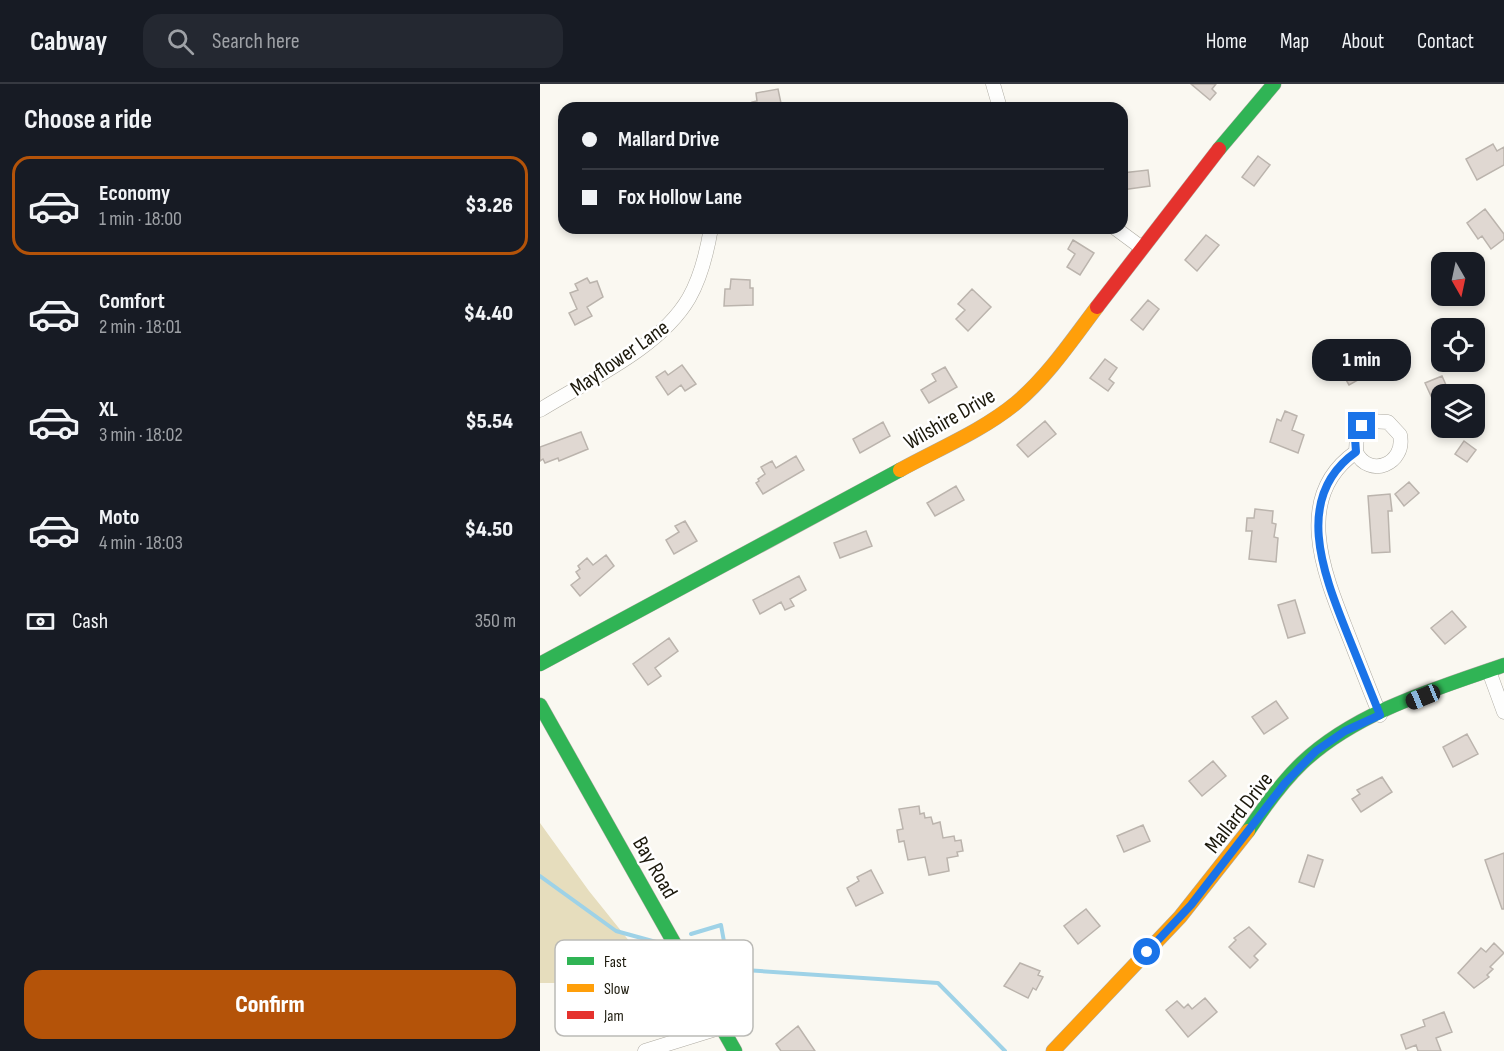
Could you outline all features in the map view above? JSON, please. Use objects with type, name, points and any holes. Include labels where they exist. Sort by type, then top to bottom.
[{"type":"street","points":[[993,84],[998,102]]},
{"type":"street","name":"Wilshire Drive","points":[[540,664],[990,421],[1016,403],[1042,378],[1245,115],[1274,84]]},
{"type":"street","name":"Mayflower Lane","points":[[540,411],[641,348],[670,324],[690,297],[698,280],[710,234]]},
{"type":"street","points":[[1123,234],[1142,248]]},
{"type":"street","points":[[1356,452],[1338,466],[1330,481],[1319,515],[1318,541],[1329,586],[1380,715]]},
{"type":"street","name":"Mallard Drive","points":[[1053,1051],[1184,913],[1285,783],[1316,751],[1345,731],[1504,665]]},
{"type":"street","points":[[1489,670],[1504,712]]},
{"type":"street","name":"Bay Road","points":[[540,705],[673,940]]},
{"type":"street","points":[[645,1051],[693,1036]]},
{"type":"street","name":"Bay Road","points":[[727,1036],[735,1051]]},
{"type":"shaded area","points":[[540,823],[589,891],[628,940],[555,940],[555,983],[540,983]]},
{"type":"building","points":[[1191,84],[1216,84],[1212,89],[1216,93],[1210,100]]},
{"type":"building","points":[[778,89],[781,102],[752,102],[757,101],[756,93]]},
{"type":"building","points":[[1493,144],[1497,151],[1504,147],[1504,165],[1477,180],[1466,159]]},
{"type":"building","points":[[1258,156],[1270,165],[1254,186],[1242,177]]},
{"type":"building","points":[[1148,170],[1150,186],[1128,189],[1128,172]]},
{"type":"building","points":[[1485,209],[1504,234],[1504,239],[1491,249],[1482,236],[1478,239],[1467,223]]},
{"type":"building","points":[[1206,235],[1219,245],[1197,271],[1185,260]]},
{"type":"building","points":[[1073,240],[1094,253],[1080,275],[1067,267],[1075,254],[1068,249]]},
{"type":"building","points":[[587,278],[590,283],[597,281],[603,297],[587,307],[592,316],[575,325],[569,313],[577,309],[570,293],[578,290],[575,284]]},
{"type":"building","points":[[731,279],[750,280],[750,288],[753,288],[753,305],[724,306],[725,289],[730,289]]},
{"type":"building","points":[[972,289],[991,307],[968,331],[956,319],[965,310],[958,304]]},
{"type":"building","points":[[1148,300],[1159,309],[1143,330],[1131,320]]},
{"type":"building","points":[[1361,349],[1374,371],[1349,385],[1338,366]]},
{"type":"building","points":[[1105,359],[1117,368],[1109,379],[1114,383],[1108,391],[1090,378]]},
{"type":"building","points":[[682,365],[696,384],[685,391],[681,385],[668,395],[656,377],[665,371],[668,375]]},
{"type":"building","points":[[945,367],[957,387],[929,403],[921,390],[936,381],[932,374]]},
{"type":"building","points":[[1442,376],[1446,384],[1431,384],[1431,396],[1425,383]]},
{"type":"building","points":[[1285,411],[1297,416],[1292,430],[1304,435],[1298,453],[1270,442],[1277,419],[1281,421]]},
{"type":"building","points":[[1045,421],[1056,434],[1028,457],[1017,445]]},
{"type":"building","points":[[883,422],[890,436],[860,453],[853,439]]},
{"type":"building","points":[[581,432],[588,449],[559,461],[558,458],[545,463],[543,459],[540,461],[540,447]]},
{"type":"building","points":[[1464,441],[1476,450],[1467,462],[1455,454]]},
{"type":"building","points":[[796,456],[804,470],[763,494],[756,483],[765,474],[761,467],[772,461],[776,468]]},
{"type":"building","points":[[1409,482],[1419,493],[1404,506],[1395,494]]},
{"type":"building","points":[[956,486],[964,500],[935,516],[927,503]]},
{"type":"building","points":[[1390,494],[1392,511],[1388,511],[1390,552],[1372,553],[1368,496]]},
{"type":"building","points":[[1255,509],[1273,511],[1272,523],[1276,524],[1274,537],[1278,538],[1276,562],[1249,559],[1252,531],[1246,531],[1247,518],[1254,518]]},
{"type":"building","points":[[685,521],[697,541],[674,554],[666,540],[679,532],[675,526]]},
{"type":"building","points":[[866,531],[872,546],[840,558],[834,543]]},
{"type":"building","points":[[606,555],[614,566],[580,596],[571,585],[580,578],[576,572],[580,569],[578,566],[587,558],[593,565]]},
{"type":"building","points":[[799,576],[806,590],[790,599],[794,606],[785,610],[781,602],[760,614],[753,600]]},
{"type":"building","points":[[1295,600],[1305,633],[1288,638],[1278,605]]},
{"type":"building","points":[[1452,611],[1466,627],[1445,644],[1431,628]]},
{"type":"building","points":[[669,638],[678,651],[655,668],[661,676],[648,685],[633,664]]},
{"type":"building","points":[[1276,701],[1288,718],[1264,734],[1252,717]]},
{"type":"building","points":[[1467,734],[1478,754],[1453,767],[1443,747]]},
{"type":"building","points":[[1213,761],[1226,776],[1202,796],[1189,781]]},
{"type":"building","points":[[1382,777],[1392,792],[1361,812],[1352,799],[1360,794],[1357,790]]},
{"type":"building","points":[[919,806],[920,814],[924,813],[925,818],[931,817],[933,824],[940,822],[943,838],[954,836],[955,841],[961,840],[963,851],[957,852],[958,856],[947,858],[949,871],[929,875],[925,857],[908,860],[904,841],[899,842],[897,830],[903,829],[899,809]]},
{"type":"building","points":[[1143,825],[1150,841],[1124,852],[1117,836]]},
{"type":"building","points":[[1504,853],[1504,909],[1502,909],[1485,860]]},
{"type":"building","points":[[1308,855],[1323,860],[1314,887],[1299,882]]},
{"type":"building","points":[[871,870],[883,893],[856,906],[847,888],[859,881],[857,877]]},
{"type":"building","points":[[1086,909],[1100,926],[1078,944],[1064,926]]},
{"type":"building","points":[[1249,927],[1266,944],[1254,956],[1258,960],[1250,968],[1229,947],[1236,940],[1234,938]]},
{"type":"building","points":[[1494,943],[1504,953],[1490,967],[1493,969],[1487,975],[1489,977],[1474,988],[1458,973],[1481,948],[1486,952]]},
{"type":"building","points":[[1020,963],[1040,971],[1038,975],[1043,977],[1036,990],[1033,988],[1028,998],[1004,986]]},
{"type":"building","points":[[1205,998],[1217,1012],[1188,1037],[1166,1010],[1177,1001],[1184,1008],[1188,1004],[1192,1009]]},
{"type":"building","points":[[1444,1012],[1452,1032],[1436,1038],[1441,1051],[1418,1051],[1416,1045],[1406,1049],[1401,1035],[1425,1026],[1423,1020]]},
{"type":"building","points":[[798,1026],[815,1051],[781,1051],[776,1044]]},
{"type":"waterway","points":[[540,876],[616,931],[649,940]]},
{"type":"waterway","points":[[691,934],[721,925],[724,940]]},
{"type":"waterway","points":[[753,971],[938,983],[1005,1051]]},
{"type":"traffic: fast","points":[[1219,149],[1274,84]]},
{"type":"traffic: fast","points":[[540,664],[900,470]]},
{"type":"traffic: fast","points":[[1248,831],[1294,771],[1323,745],[1371,716],[1397,704],[1504,665]]},
{"type":"traffic: fast","points":[[540,705],[672,940]]},
{"type":"traffic: fast","points":[[727,1036],[735,1051]]},
{"type":"traffic: slow","points":[[900,470],[974,431],[1016,403],[1049,369],[1097,307]]},
{"type":"traffic: slow","points":[[1053,1051],[1180,917],[1248,831]]},
{"type":"traffic: jam","points":[[1097,307],[1219,149]]},
{"type":"route","points":[[1147,952],[1191,905],[1285,783],[1316,751],[1345,731],[1380,715],[1322,567],[1318,541],[1319,515],[1327,488],[1338,466],[1356,452],[1355,438],[1362,426]]}]
